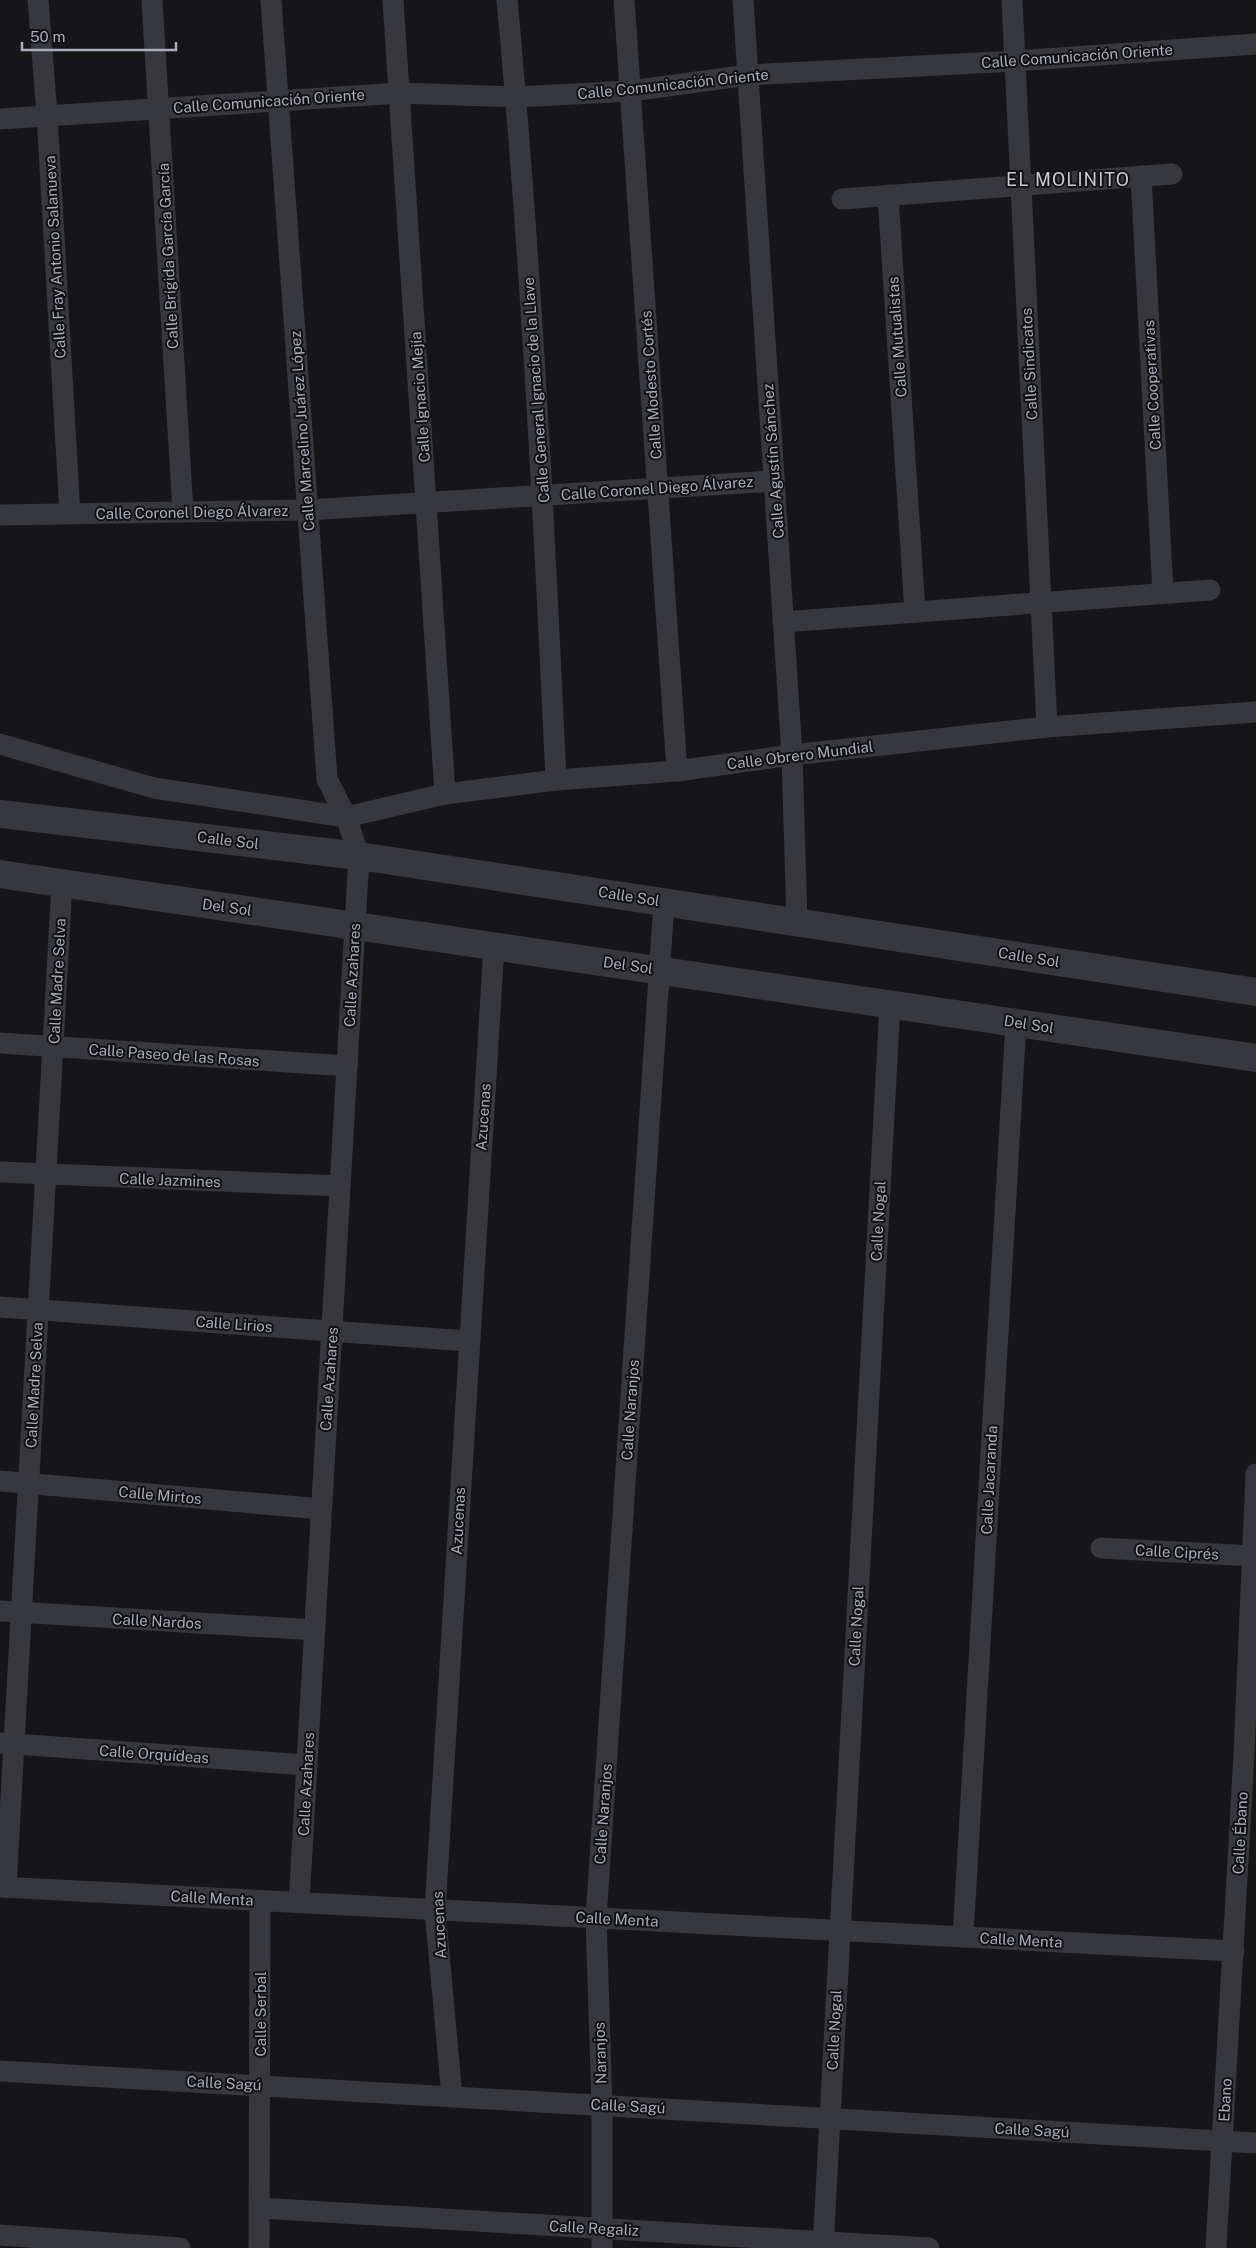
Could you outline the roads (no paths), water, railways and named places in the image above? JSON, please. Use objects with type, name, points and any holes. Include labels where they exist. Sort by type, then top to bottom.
[{"type":"street","name":"Calle Fray Antonio Salanueva","points":[[38,0],[47,116],[70,514]]},
{"type":"street","name":"Calle Brígida García García","points":[[152,0],[160,108],[182,512]]},
{"type":"street","name":"Calle Marcelino Juárez López","points":[[272,0],[327,779],[346,817],[359,856]]},
{"type":"street","name":"Calle Ignacio Mejía","points":[[393,0],[445,794]]},
{"type":"street","name":"Calle General Ignacio de la Llave","points":[[507,0],[516,97],[543,495],[556,780]]},
{"type":"street","name":"Calle Modesto Cortés","points":[[624,0],[632,91],[677,771]]},
{"type":"street","name":"Calle Agustín Sánchez","points":[[742,0],[792,755],[797,922]]},
{"type":"street","name":"Calle Sindicatos","points":[[1012,0],[1047,728]]},
{"type":"street","name":"Calle Comunicación Oriente","points":[[0,118],[400,93],[516,97],[632,91],[748,75],[1015,61],[1256,44]]},
{"type":"street","points":[[842,199],[1172,174]]},
{"type":"street","name":"Calle Cooperativas","points":[[1141,176],[1163,593]]},
{"type":"street","name":"Calle Mutualistas","points":[[888,195],[915,612]]},
{"type":"street","name":"Calle Coronel Diego Álvarez","points":[[0,515],[307,510],[774,481]]},
{"type":"street","points":[[783,622],[1210,590]]},
{"type":"street","name":"Calle Obrero Mundial","points":[[346,817],[445,794],[556,780],[677,771],[792,755],[1047,728],[1256,712]]},
{"type":"street","points":[[0,744],[154,788],[346,817]]},
{"type":"street","name":"Calle Sol","points":[[0,814],[359,856],[1256,992]]},
{"type":"street","name":"Calle Azahares","points":[[299,1903],[359,856]]},
{"type":"street","name":"Del Sol","points":[[0,874],[1256,1058]]},
{"type":"street","name":"Calle Madre Selva","points":[[3,1887],[7,1744],[22,1612],[62,883]]},
{"type":"street","name":"Calle Naranjos","points":[[596,1918],[664,902]]},
{"type":"street","name":"Azucenas","points":[[452,2096],[435,1910],[468,1341],[494,946]]},
{"type":"street","name":"Calle Nogal","points":[[823,2245],[890,1004]]},
{"type":"street","name":"Calle Jacaranda","points":[[963,1937],[1016,1022]]},
{"type":"street","name":"Calle Paseo de las Rosas","points":[[0,1043],[347,1066]]},
{"type":"street","name":"Calle Jazmines","points":[[0,1172],[340,1186]]},
{"type":"street","name":"Calle Lirios","points":[[0,1307],[468,1341]]},
{"type":"street","name":"Calle Ébano","points":[[1234,1951],[1256,1474]]},
{"type":"street","name":"Calle Mirtos","points":[[0,1481],[321,1509]]},
{"type":"street","name":"Calle Ciprés","points":[[1102,1548],[1253,1556]]},
{"type":"street","name":"Calle Nardos","points":[[0,1611],[315,1630]]},
{"type":"street","name":"Calle Orquídeas","points":[[7,1744],[307,1765]]},
{"type":"street","name":"Calle Menta","points":[[3,1887],[1234,1951]]},
{"type":"street","name":"Calle Serbal","points":[[259,2248],[260,1901]]},
{"type":"street","name":"Naranjos","points":[[596,1918],[602,2105],[602,2238]]},
{"type":"street","name":"Ebano","points":[[1216,2248],[1234,1951]]},
{"type":"street","name":"Calle Sagú","points":[[0,2071],[1256,2143]]},
{"type":"street","name":"Calle Regaliz","points":[[259,2208],[602,2238],[929,2248]]},
{"type":"street","points":[[0,2234],[180,2248]]},
{"type":"district","name":"EL MOLINITO","points":[[1068,179]]}]
